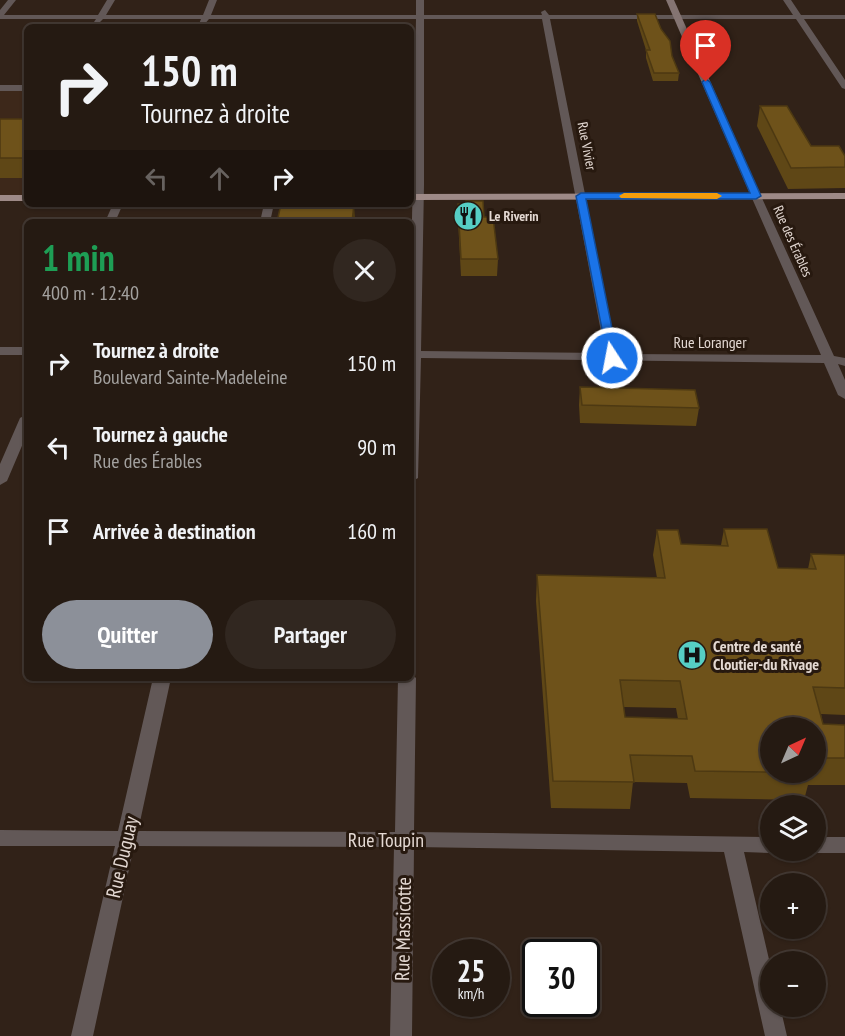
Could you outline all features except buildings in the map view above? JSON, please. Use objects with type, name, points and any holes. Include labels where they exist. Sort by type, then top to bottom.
[{"type":"main road","points":[[415,197],[845,196]]},
{"type":"main road","points":[[0,198],[24,198]]},
{"type":"street","points":[[1,14],[12,0]]},
{"type":"street","points":[[97,24],[111,0]]},
{"type":"street","points":[[203,24],[213,0]]},
{"type":"street","points":[[414,249],[415,87],[420,0]]},
{"type":"street","name":"Rue des Érables","points":[[670,0],[845,395]]},
{"type":"street","points":[[787,0],[845,86]]},
{"type":"street","points":[[797,15],[845,12]]},
{"type":"street","points":[[1,14],[546,14],[845,17]]},
{"type":"street","points":[[312,24],[314,14]]},
{"type":"street","name":"Rue Vivier","points":[[546,14],[612,358]]},
{"type":"street","points":[[0,88],[24,88]]},
{"type":"street","points":[[0,351],[24,351]]},
{"type":"street","name":"Rue Loranger","points":[[414,354],[829,359],[845,362]]},
{"type":"street","name":"Rue Loranger","points":[[829,359],[845,355]]},
{"type":"street","points":[[0,482],[24,425]]},
{"type":"street","name":"Rue Duguay","points":[[82,1036],[161,681]]},
{"type":"street","name":"Rue Massicotte","points":[[401,1036],[406,681]]},
{"type":"street","name":"Rue Toupin","points":[[0,838],[546,840],[760,845]]},
{"type":"street","points":[[732,845],[776,1036]]},
{"type":"street","points":[[826,845],[845,845]]},
{"type":"shaded area","points":[[0,91],[24,91],[24,197],[0,197]]},
{"type":"slow traffic","points":[[624,196],[717,196]]},
{"type":"place","name":"Le Riverin","points":[[468,216]]},
{"type":"place","name":"Centre de santé Cloutier-du Rivage","points":[[692,655]]},
{"type":"route","points":[[612,358],[581,196],[756,196],[706,82]]}]
